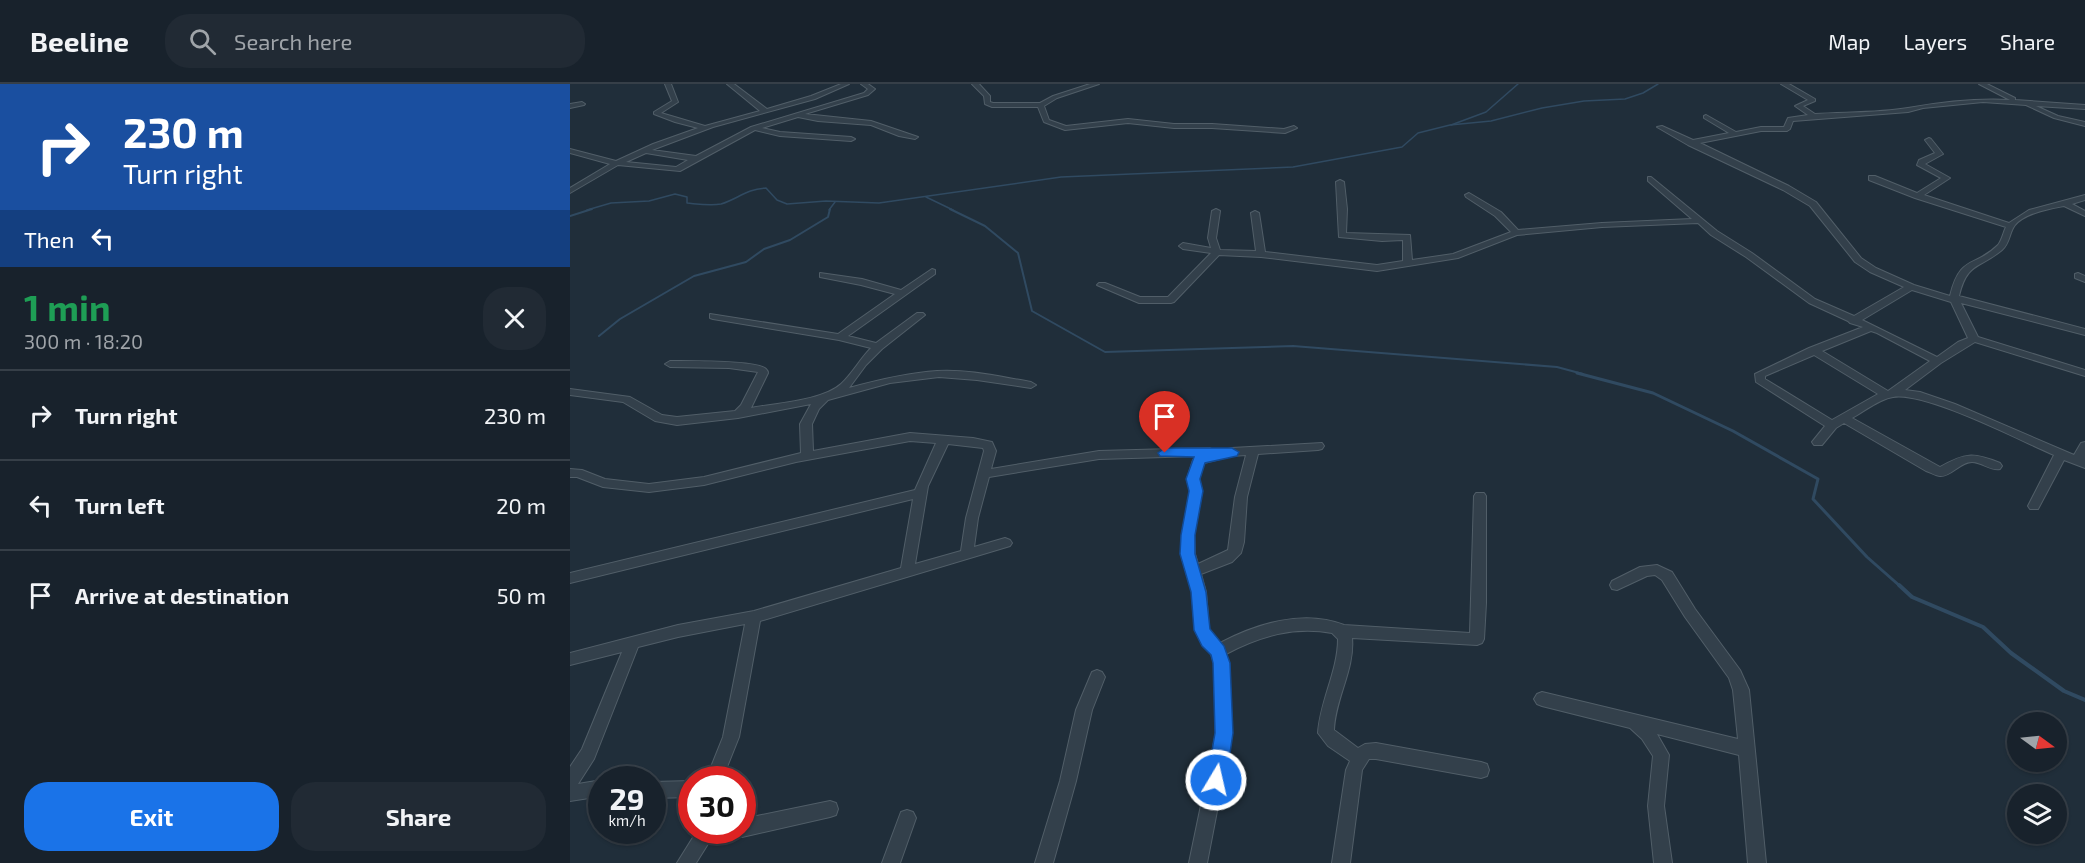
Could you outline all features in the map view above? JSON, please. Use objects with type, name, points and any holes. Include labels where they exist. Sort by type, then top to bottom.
[{"type":"street","points":[[668,84],[675,102],[656,113],[706,128]]},
{"type":"street","points":[[730,84],[765,111]]},
{"type":"street","points":[[570,191],[598,172],[646,151],[706,128],[846,84]]},
{"type":"street","points":[[570,151],[616,164],[677,169],[753,128],[866,94],[872,89],[864,84]]},
{"type":"street","points":[[975,84],[987,96],[987,102],[992,105],[1041,105],[1055,97],[1095,84]]},
{"type":"street","points":[[1784,84],[1813,100],[1798,106],[1812,116]]},
{"type":"street","points":[[1982,84],[2056,117],[2085,124]]},
{"type":"street","points":[[1691,143],[1761,129],[1787,129],[1790,120],[1812,116],[1908,110],[1923,106],[1983,100],[2085,107]]},
{"type":"street","points":[[570,106],[582,104]]},
{"type":"street","points":[[1041,105],[1046,121],[1065,128],[1128,121],[1174,126],[1212,126],[1277,131],[1294,128]]},
{"type":"street","points":[[799,115],[823,120],[871,123],[891,129],[893,134],[915,137]]},
{"type":"street","points":[[1706,117],[1735,134]]},
{"type":"street","points":[[1660,126],[1786,188],[1813,204],[1858,260],[1873,270],[1911,287],[2085,332]]},
{"type":"street","points":[[753,128],[780,134],[851,139]]},
{"type":"street","points":[[1918,196],[1946,178],[1921,165],[1922,162],[1939,154],[1929,140]]},
{"type":"street","points":[[646,151],[684,158],[700,158]]},
{"type":"street","points":[[628,165],[660,154]]},
{"type":"street","points":[[1872,178],[1918,196],[2010,226]]},
{"type":"street","points":[[1651,179],[1698,221],[1812,301],[1871,327],[1937,361]]},
{"type":"street","points":[[1340,182],[1343,209],[1342,235],[1407,237],[1408,264]]},
{"type":"street","points":[[1469,195],[1498,214],[1516,233]]},
{"type":"street","points":[[1974,339],[1954,299],[1960,275],[1975,261],[1999,249],[2007,239],[2010,226],[2020,218],[2085,197]]},
{"type":"street","points":[[2064,203],[2085,214]]},
{"type":"street","points":[[1216,211],[1212,238],[1217,252]]},
{"type":"street","points":[[1255,213],[1261,254]]},
{"type":"street","points":[[1183,246],[1217,252],[1261,254],[1377,268],[1455,256],[1516,233],[1602,225],[1698,221]]},
{"type":"street","points":[[1102,285],[1139,300],[1171,300],[1217,252]]},
{"type":"street","points":[[840,337],[932,272]]},
{"type":"street","points":[[823,275],[862,282],[902,293]]},
{"type":"street","points":[[1853,321],[1911,287]]},
{"type":"street","points":[[807,456],[806,424],[814,407],[849,382],[862,363],[878,347],[920,315]]},
{"type":"street","points":[[713,316],[840,337],[878,347]]},
{"type":"street","points":[[1832,425],[1760,380],[1760,374],[1871,327]]},
{"type":"street","points":[[1818,442],[1832,425],[1890,394],[1962,344],[1974,339],[2085,373]]},
{"type":"street","points":[[1813,350],[1890,394],[1916,394],[1931,398],[2081,462],[2085,446]]},
{"type":"street","points":[[670,364],[729,365],[762,370],[764,373],[749,401],[738,414]]},
{"type":"street","points":[[570,392],[626,399],[659,418],[669,421],[693,421],[824,398],[889,380],[939,374],[977,376],[1031,385]]},
{"type":"street","points":[[1845,419],[1930,468],[1941,472],[1967,457],[1976,457],[1996,466]]},
{"type":"street","points":[[570,473],[578,473],[603,483],[639,488],[658,487],[704,481],[807,456],[910,437],[988,445],[990,451],[972,518],[968,553]]},
{"type":"street","points":[[907,571],[921,493],[944,439]]},
{"type":"street","points":[[984,474],[1099,455],[1232,452],[1318,446]]},
{"type":"street","points":[[1194,571],[1234,553],[1241,497],[1253,451]]},
{"type":"street","points":[[1198,863],[1224,733],[1221,663],[1218,651],[1208,641],[1202,630],[1194,571],[1188,554],[1188,535],[1196,491],[1193,479],[1199,460],[1232,452]]},
{"type":"street","points":[[2034,506],[2061,454]]},
{"type":"street","points":[[570,578],[921,493]]},
{"type":"street","points":[[1218,651],[1240,639],[1273,629],[1303,624],[1341,631],[1477,639],[1481,603],[1478,529],[1480,496]]},
{"type":"street","points":[[570,659],[678,631],[754,617],[1005,543]]},
{"type":"street","points":[[1617,585],[1645,571],[1657,570],[1667,576],[1675,585],[1690,613],[1735,675],[1741,690],[1757,863]]},
{"type":"street","points":[[719,766],[731,737],[754,617]]},
{"type":"street","points":[[1341,631],[1346,638],[1346,651],[1327,716],[1326,733],[1359,758]]},
{"type":"street","points":[[570,781],[588,754],[633,642]]},
{"type":"street","points":[[1044,863],[1068,781],[1084,710],[1097,677]]},
{"type":"street","points":[[1542,699],[1746,749]]},
{"type":"street","points":[[1635,722],[1648,734],[1661,755],[1656,806],[1663,863]]},
{"type":"street","points":[[1341,863],[1354,771],[1359,758],[1365,752],[1376,751],[1481,770]]},
{"type":"street","points":[[570,793],[588,790]]},
{"type":"street","points":[[756,825],[830,809]]},
{"type":"street","points":[[891,863],[907,818]]},
{"type":"street","points":[[686,863],[699,844]]},
{"type":"waterway","points":[[1451,125],[1486,112],[1518,84]]},
{"type":"waterway","points":[[1451,125],[1491,121],[1542,108],[1584,101],[1625,99],[1643,93],[1658,84]]},
{"type":"waterway","points":[[587,210],[611,203],[649,201],[675,194],[687,197],[687,203],[717,205],[747,192],[766,188],[777,200],[787,204],[826,201],[879,203],[1061,177],[1293,167],[1402,147],[1418,133],[1451,125]]},
{"type":"waterway","points":[[926,197],[953,210]]},
{"type":"waterway","points":[[829,210],[835,202]]},
{"type":"waterway","points":[[570,216],[592,209]]},
{"type":"waterway","points":[[599,336],[620,319],[694,276],[746,262],[764,249],[790,240],[828,217],[830,209]]},
{"type":"waterway","points":[[950,209],[985,226],[1018,253],[1032,311],[1105,352],[1293,346],[1557,367],[1583,374]]},
{"type":"waterway","points":[[1577,373],[1653,393],[1733,431],[1818,479],[1813,499],[1867,557],[1901,587]]},
{"type":"waterway","points":[[1899,585],[1912,597],[1983,627],[2011,653],[2064,691],[2085,700]]},
{"type":"route","points":[[1165,453],[1232,452],[1199,460],[1193,479],[1196,491],[1188,535],[1188,554],[1199,592],[1202,630],[1208,641],[1218,651],[1221,663],[1224,733],[1216,780]]}]
